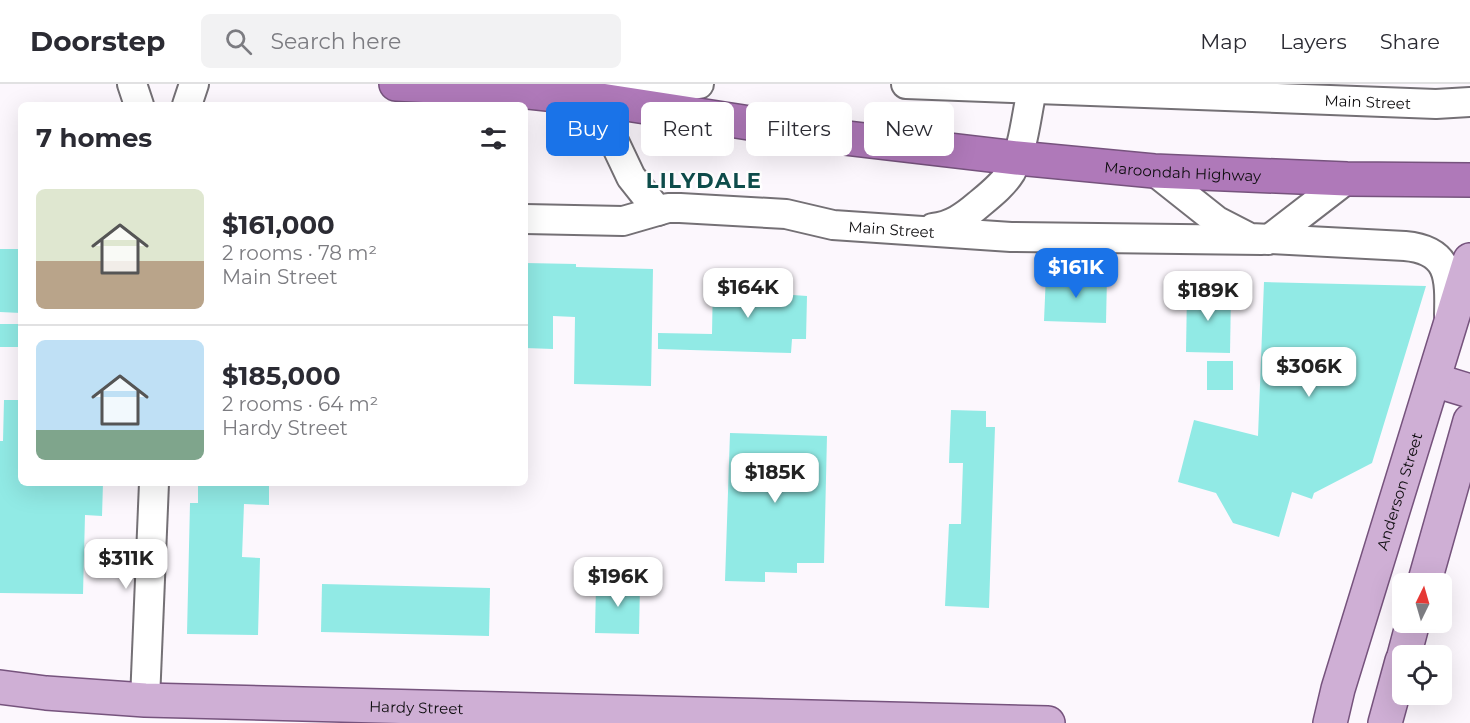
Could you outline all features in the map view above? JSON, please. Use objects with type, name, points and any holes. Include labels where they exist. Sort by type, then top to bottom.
[{"type":"highway","name":"Maroondah Highway","points":[[396,84],[508,90],[594,99],[846,138],[1154,171],[1347,179],[1470,180]]},
{"type":"main road","name":"Anderson Street","points":[[1330,723],[1338,688],[1470,260]]},
{"type":"main road","points":[[1434,380],[1470,391]]},
{"type":"main road","points":[[1427,573],[1470,421]]},
{"type":"main road","name":"Hardy Street","points":[[0,687],[46,693],[145,700],[1048,723]]},
{"type":"main road","points":[[1385,723],[1392,697]]},
{"type":"street","points":[[132,84],[138,102]]},
{"type":"street","points":[[188,102],[194,84]]},
{"type":"street","points":[[658,211],[631,177],[594,99],[699,84]]},
{"type":"street","name":"Main Street","points":[[906,84],[1033,86],[1436,104],[1470,102]]},
{"type":"street","points":[[923,229],[942,227],[962,218],[998,188],[1011,171],[1017,158],[1033,86]]},
{"type":"street","points":[[1154,171],[1217,221],[1245,236],[1265,240],[1347,179]]},
{"type":"street","name":"Main Street","points":[[528,219],[623,221],[658,211],[680,208],[771,212],[833,225],[923,229],[1011,237],[1265,240],[1405,246],[1430,251],[1440,257],[1448,276],[1450,299],[1448,334]]},
{"type":"street","points":[[145,700],[154,486]]},
{"type":"building","points":[[0,249],[18,249],[18,313],[0,312]]},
{"type":"building","points":[[528,263],[653,269],[651,386],[574,384],[575,317],[553,316],[553,349],[528,348]]},
{"type":"building","points":[[1046,274],[1107,276],[1106,323],[1044,321]]},
{"type":"building","points":[[713,279],[793,281],[793,295],[807,296],[806,339],[792,339],[791,353],[658,349],[658,333],[712,334]]},
{"type":"building","points":[[1264,282],[1426,286],[1372,463],[1314,493],[1312,499],[1292,492],[1279,537],[1233,523],[1216,493],[1178,482],[1194,420],[1258,436]]},
{"type":"building","points":[[1187,291],[1231,292],[1230,353],[1186,352]]},
{"type":"building","points":[[0,324],[18,324],[18,347],[0,347]]},
{"type":"building","points":[[1207,361],[1233,361],[1233,390],[1207,390]]},
{"type":"building","points":[[4,400],[18,400],[18,486],[103,486],[102,516],[85,515],[83,594],[0,593],[0,441],[3,441]]},
{"type":"building","points":[[951,410],[986,411],[986,427],[995,427],[989,608],[945,606],[949,524],[961,524],[963,463],[949,463]]},
{"type":"building","points":[[730,433],[827,436],[824,563],[797,563],[797,573],[765,572],[765,582],[725,581]]},
{"type":"building","points":[[198,486],[269,486],[269,505],[244,504],[242,557],[260,558],[258,635],[187,634],[190,503],[198,503]]},
{"type":"building","points":[[596,583],[640,584],[639,634],[595,633]]},
{"type":"building","points":[[322,584],[490,588],[489,636],[321,632]]},
{"type":"district","name":"LILYDALE","points":[[704,180]]}]
